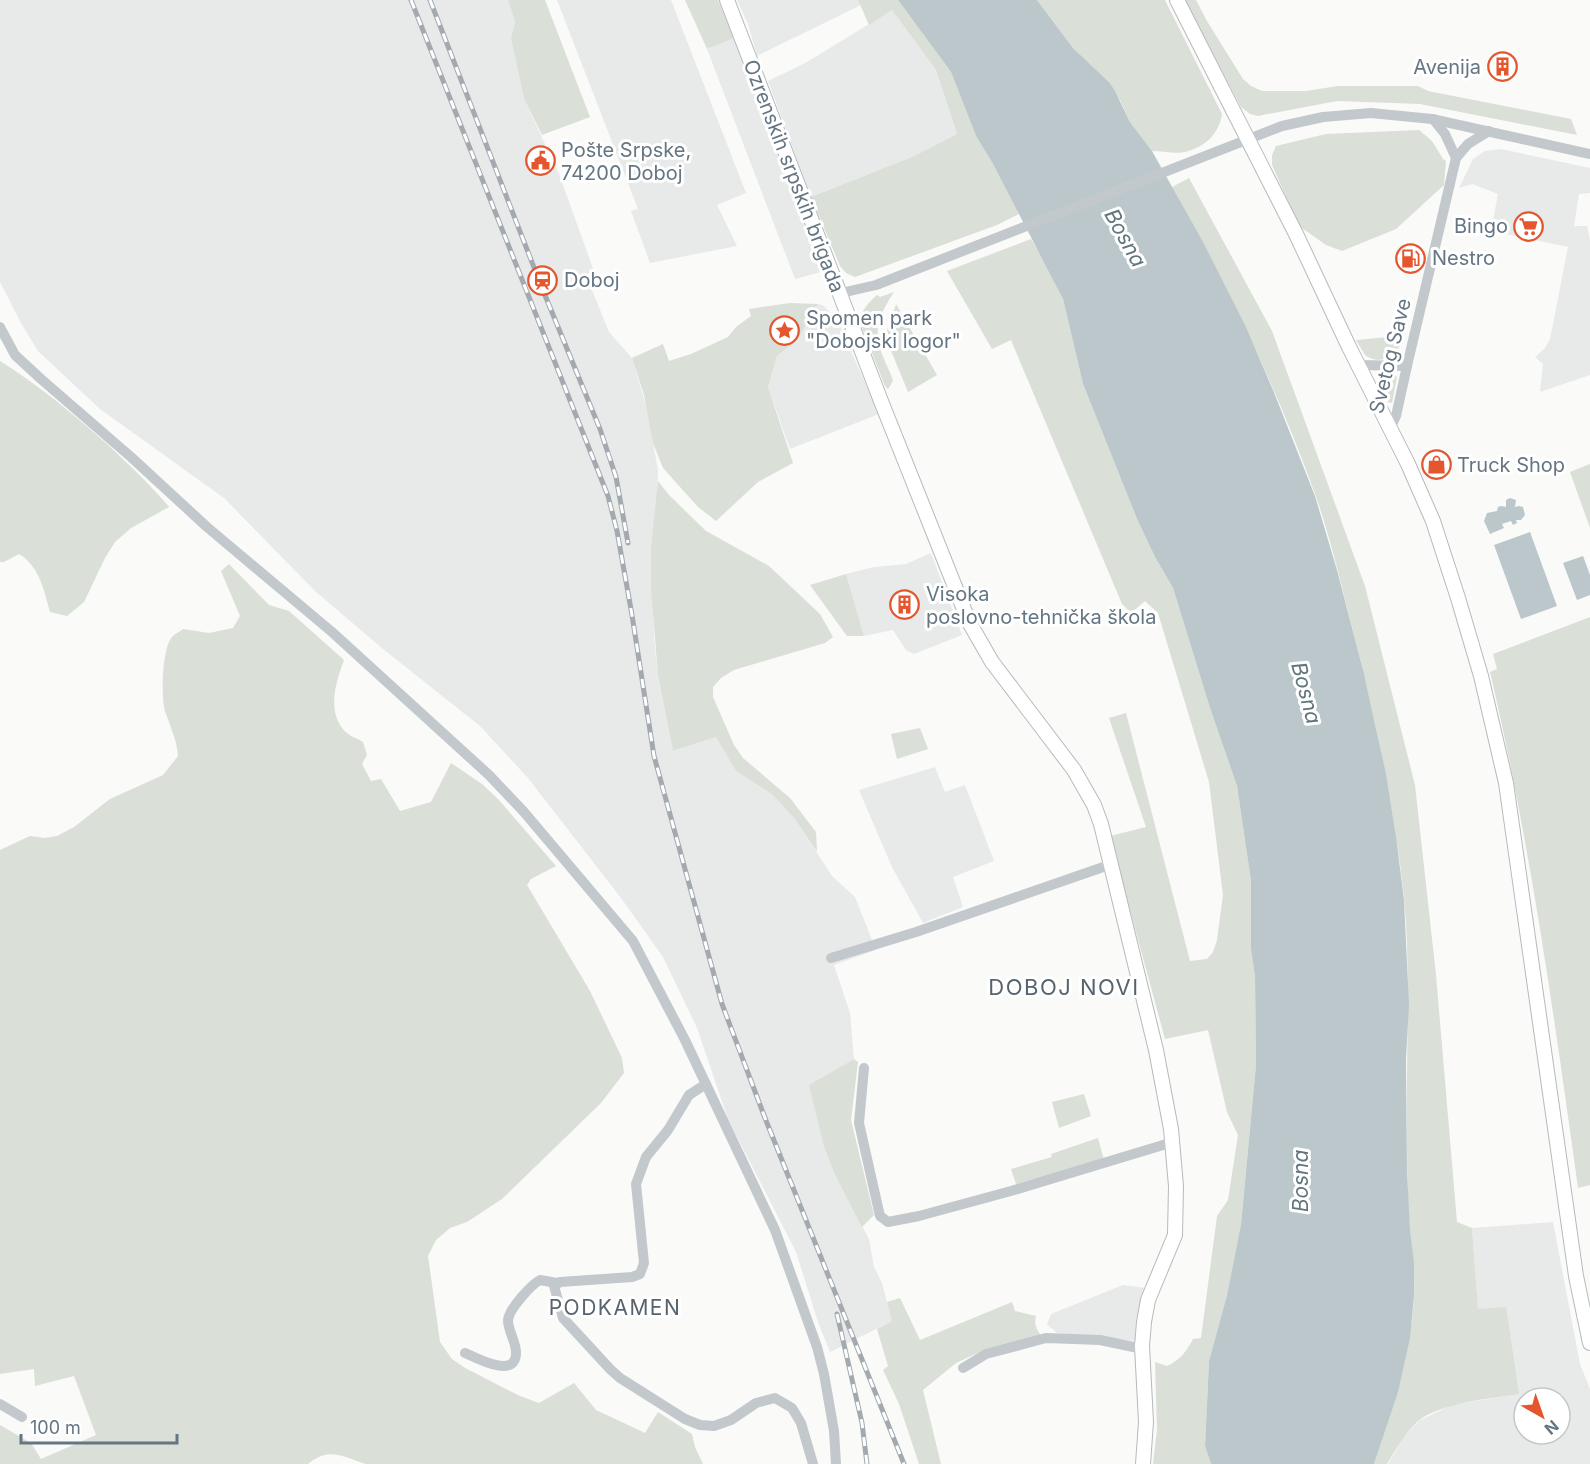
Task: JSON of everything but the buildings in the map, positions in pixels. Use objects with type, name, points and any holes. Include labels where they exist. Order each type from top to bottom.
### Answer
[{"type":"main road","name":"Ozrenskih srpskih brigada","points":[[727,0],[956,594],[973,632],[1003,676],[1061,750],[1086,789],[1101,824],[1147,1009],[1173,1142],[1176,1229],[1148,1300],[1144,1322],[1146,1422],[1143,1464]]},
{"type":"main road","points":[[1177,0],[1296,234],[1408,464],[1433,521],[1458,598],[1481,676],[1506,783],[1576,1276],[1590,1343]]},
{"type":"street","points":[[841,293],[876,285],[1282,126],[1323,117],[1371,113],[1432,119],[1590,154]]},
{"type":"street","points":[[1432,119],[1445,134],[1456,158],[1468,144],[1489,131]]},
{"type":"street","name":"Svetog Save","points":[[1390,429],[1396,416],[1456,158]]},
{"type":"street","points":[[0,327],[15,355],[207,527],[332,632],[489,775],[524,812],[633,941],[653,976],[775,1230],[817,1347],[834,1431],[836,1464]]},
{"type":"street","points":[[1359,365],[1407,366]]},
{"type":"street","points":[[831,958],[916,932],[1112,864]]},
{"type":"street","points":[[864,1068],[858,1123],[880,1216],[888,1222],[1011,1191],[1173,1142]]},
{"type":"street","points":[[465,1353],[490,1365],[505,1366],[513,1361],[516,1353],[508,1320],[510,1314],[532,1285],[540,1280],[556,1283],[640,1274],[644,1263],[636,1184],[646,1157],[668,1130],[689,1095],[706,1084]]},
{"type":"street","points":[[556,1283],[554,1290],[563,1318],[621,1378],[685,1419],[700,1425],[714,1426],[731,1420],[756,1403],[775,1398],[792,1408],[801,1423],[813,1464]]},
{"type":"street","points":[[963,1368],[986,1354],[1046,1338],[1100,1340],[1143,1349]]},
{"type":"street","points":[[0,1404],[22,1417]]},
{"type":"shaded area","points":[[0,0],[508,0],[515,22],[511,38],[524,99],[559,174],[596,277],[588,280],[609,332],[632,358],[648,413],[658,471],[651,547],[654,637],[658,677],[673,751],[716,737],[736,771],[773,795],[794,818],[832,876],[855,897],[876,950],[834,965],[850,1013],[854,1059],[810,1085],[824,1147],[835,1175],[869,1239],[874,1267],[882,1283],[892,1321],[830,1352],[796,1252],[728,1119],[697,1028],[663,957],[621,898],[528,778],[480,726],[383,649],[315,591],[224,498],[100,409],[38,351],[0,282]]},
{"type":"shaded area","points":[[508,0],[545,0],[590,117],[542,135],[524,99],[511,38],[515,22]]},
{"type":"shaded area","points":[[557,0],[671,0],[746,193],[717,205],[737,246],[650,263],[631,211],[638,209]]},
{"type":"shaded area","points":[[685,0],[718,0],[734,38],[707,49]]},
{"type":"shaded area","points":[[737,0],[858,0],[861,5],[757,56],[748,24]]},
{"type":"shaded area","points":[[858,0],[898,0],[951,72],[976,136],[1019,214],[997,225],[855,277],[846,273],[840,266],[811,197],[914,156],[957,134],[936,70],[892,10],[869,25]]},
{"type":"shaded area","points":[[1037,0],[1165,0],[1222,114],[1218,128],[1210,139],[1199,147],[1185,152],[1152,151],[1130,122],[1109,82],[1073,48]]},
{"type":"shaded area","points":[[1184,0],[1196,0],[1243,79],[1262,91],[1306,91],[1338,86],[1418,86],[1428,91],[1571,119],[1577,135],[1420,104],[1337,101],[1258,116],[1250,114],[1241,107]]},
{"type":"shaded area","points":[[892,10],[936,70],[957,134],[914,156],[811,197],[768,81],[807,62]]},
{"type":"shaded area","points":[[734,38],[825,271],[795,279],[707,49]]},
{"type":"shaded area","points":[[1419,130],[1432,141],[1446,161],[1444,185],[1396,229],[1342,251],[1326,245],[1299,226],[1272,165],[1272,155],[1276,146],[1326,134]]},
{"type":"shaded area","points":[[1501,149],[1590,168],[1590,193],[1579,194],[1574,226],[1587,226],[1590,240],[1590,375],[1540,392],[1543,364],[1535,357],[1545,348],[1550,339],[1568,247],[1491,231],[1498,194],[1472,184],[1459,188],[1473,159],[1485,151]]},
{"type":"shaded area","points":[[1189,178],[1272,331],[1365,586],[1415,785],[1436,975],[1457,1222],[1472,1228],[1478,1309],[1506,1307],[1518,1386],[1512,1386],[1512,1395],[1466,1402],[1427,1415],[1417,1422],[1387,1464],[1374,1464],[1405,1360],[1412,1318],[1414,1287],[1407,1176],[1406,925],[1395,828],[1368,691],[1320,510],[1268,376],[1212,261],[1172,187]]},
{"type":"shaded area","points":[[1031,239],[1063,299],[1083,384],[1137,519],[1173,588],[1237,786],[1251,881],[1251,949],[1255,977],[1256,1065],[1241,1224],[1227,1295],[1209,1361],[1205,1446],[1211,1464],[1153,1464],[1157,1429],[1155,1362],[1167,1366],[1172,1364],[1188,1348],[1193,1339],[1201,1338],[1217,1216],[1228,1200],[1238,1135],[1227,1112],[1208,1030],[1165,1039],[1110,836],[1146,827],[1109,718],[1126,713],[1190,961],[1207,959],[1213,952],[1217,940],[1223,895],[1209,782],[1158,613],[1145,601],[1131,613],[1122,604],[1011,340],[992,349],[947,271]]},
{"type":"shaded area","points":[[894,292],[878,324],[880,349],[893,381],[888,389],[860,323],[863,311],[877,295],[880,297]]},
{"type":"shaded area","points":[[790,303],[818,304],[798,339],[777,356],[768,387],[793,463],[758,482],[716,521],[698,507],[663,468],[653,443],[644,395],[632,358],[663,344],[669,361],[691,354],[728,337],[736,327],[751,316],[749,309]]},
{"type":"shaded area","points":[[818,304],[824,306],[838,322],[879,414],[790,449],[768,387],[777,356],[798,339]]},
{"type":"shaded area","points":[[896,304],[937,375],[908,392],[885,336]]},
{"type":"shaded area","points":[[1399,336],[1402,343],[1390,356],[1381,360],[1365,355],[1356,340]]},
{"type":"shaded area","points":[[0,361],[42,390],[107,444],[169,507],[131,528],[115,542],[84,602],[67,616],[50,612],[40,580],[26,559],[19,554],[0,562]]},
{"type":"shaded area","points":[[1383,373],[1393,373],[1397,377],[1392,403],[1388,402],[1377,382],[1378,377]]},
{"type":"shaded area","points":[[1590,464],[1590,528],[1570,472]]},
{"type":"shaded area","points":[[658,481],[706,531],[769,566],[820,614],[833,637],[825,643],[734,670],[721,678],[713,687],[713,697],[734,745],[743,758],[790,798],[816,832],[817,852],[794,818],[773,795],[736,771],[716,737],[673,751],[658,676],[651,589],[651,547]]},
{"type":"shaded area","points":[[931,553],[962,635],[914,654],[906,650],[893,630],[864,636],[846,574],[874,567],[906,564]]},
{"type":"shaded area","points":[[229,564],[269,605],[289,611],[344,660],[338,677],[335,713],[343,729],[363,742],[367,755],[362,764],[371,781],[381,779],[400,811],[431,802],[451,763],[482,784],[499,800],[556,866],[531,879],[527,885],[590,991],[622,1058],[624,1073],[601,1103],[502,1199],[467,1222],[450,1228],[436,1240],[428,1256],[440,1342],[452,1359],[465,1368],[539,1403],[574,1383],[596,1410],[645,1433],[658,1412],[692,1434],[703,1464],[366,1464],[330,1454],[323,1455],[308,1464],[0,1464],[0,1425],[31,1443],[41,1459],[96,1435],[74,1376],[35,1386],[34,1369],[0,1374],[0,850],[30,836],[45,838],[57,836],[74,827],[110,799],[163,775],[178,756],[164,705],[163,673],[166,651],[173,636],[183,629],[209,633],[233,628],[240,616],[221,571]]},
{"type":"shaded area","points":[[846,574],[864,636],[847,636],[810,585]]},
{"type":"shaded area","points":[[1590,617],[1590,1185],[1578,1188],[1529,864],[1490,672],[1497,669],[1493,654]]},
{"type":"shaded area","points":[[920,728],[928,749],[897,759],[891,734]]},
{"type":"shaded area","points":[[935,767],[945,792],[965,785],[994,861],[953,877],[963,907],[923,923],[892,867],[859,790]]},
{"type":"shaded area","points":[[854,1059],[858,1062],[851,1120],[874,1215],[862,1227],[835,1175],[824,1147],[809,1085]]},
{"type":"shaded area","points":[[1084,1094],[1091,1116],[1059,1128],[1052,1102]]},
{"type":"shaded area","points":[[1098,1138],[1104,1160],[1016,1184],[1011,1169],[1052,1157],[1051,1154]]},
{"type":"shaded area","points":[[1553,1222],[1580,1364],[1590,1389],[1590,1464],[1388,1464],[1404,1437],[1419,1421],[1451,1405],[1512,1395],[1512,1446],[1572,1446],[1572,1386],[1515,1386],[1478,1310],[1472,1228]]},
{"type":"shaded area","points":[[1123,1285],[1146,1288],[1136,1320],[1135,1341],[1057,1333],[1047,1324],[1051,1314]]},
{"type":"shaded area","points":[[900,1298],[920,1340],[1012,1302],[1015,1311],[1036,1316],[1036,1327],[1042,1336],[982,1351],[956,1363],[923,1390],[941,1464],[919,1464],[899,1404],[883,1370],[888,1366],[877,1329],[892,1321],[887,1302]]},
{"type":"water","name":"Bosna","points":[[898,0],[1037,0],[1073,48],[1109,82],[1130,122],[1152,151],[1203,242],[1245,325],[1315,496],[1364,674],[1386,774],[1404,900],[1409,1005],[1406,1058],[1407,1171],[1414,1263],[1414,1296],[1410,1338],[1398,1392],[1374,1464],[1211,1464],[1205,1446],[1209,1361],[1227,1295],[1241,1224],[1256,1065],[1255,977],[1251,949],[1251,881],[1237,786],[1173,588],[1137,519],[1083,384],[1063,299],[993,164],[976,136],[951,72]]},
{"type":"water","points":[[1510,498],[1516,500],[1515,507],[1523,507],[1525,515],[1521,520],[1516,520],[1517,523],[1513,525],[1511,521],[1502,524],[1504,528],[1490,534],[1484,521],[1487,513],[1497,511],[1501,506],[1506,507],[1506,500]]},
{"type":"water","points":[[1530,532],[1557,606],[1521,619],[1494,545]]},
{"type":"water","points":[[1583,556],[1590,575],[1590,595],[1577,600],[1563,563]]},
{"type":"railway","points":[[411,0],[608,496],[617,531],[632,615],[654,756],[722,1004],[765,1118],[904,1464]]},
{"type":"railway","points":[[430,0],[542,288],[600,429],[616,477],[628,543]]},
{"type":"railway","points":[[837,1314],[862,1423],[867,1464]]},
{"type":"place","name":"Avenija","points":[[1502,67]]},
{"type":"place","name":"Pošte Srpske, 74200 Doboj","points":[[540,161]]},
{"type":"place","name":"Bingo","points":[[1529,226]]},
{"type":"place","name":"Nestro","points":[[1411,258]]},
{"type":"place","name":"Doboj","points":[[543,280]]},
{"type":"place","name":"Spomen park \"Dobojski logor\"","points":[[785,330]]},
{"type":"place","name":"Truck Shop","points":[[1436,465]]},
{"type":"place","name":"Visoka poslovno-tehnička škola","points":[[905,605]]},
{"type":"district","name":"DOBOJ NOVI","points":[[1064,987]]},
{"type":"district","name":"PODKAMEN","points":[[615,1308]]}]
